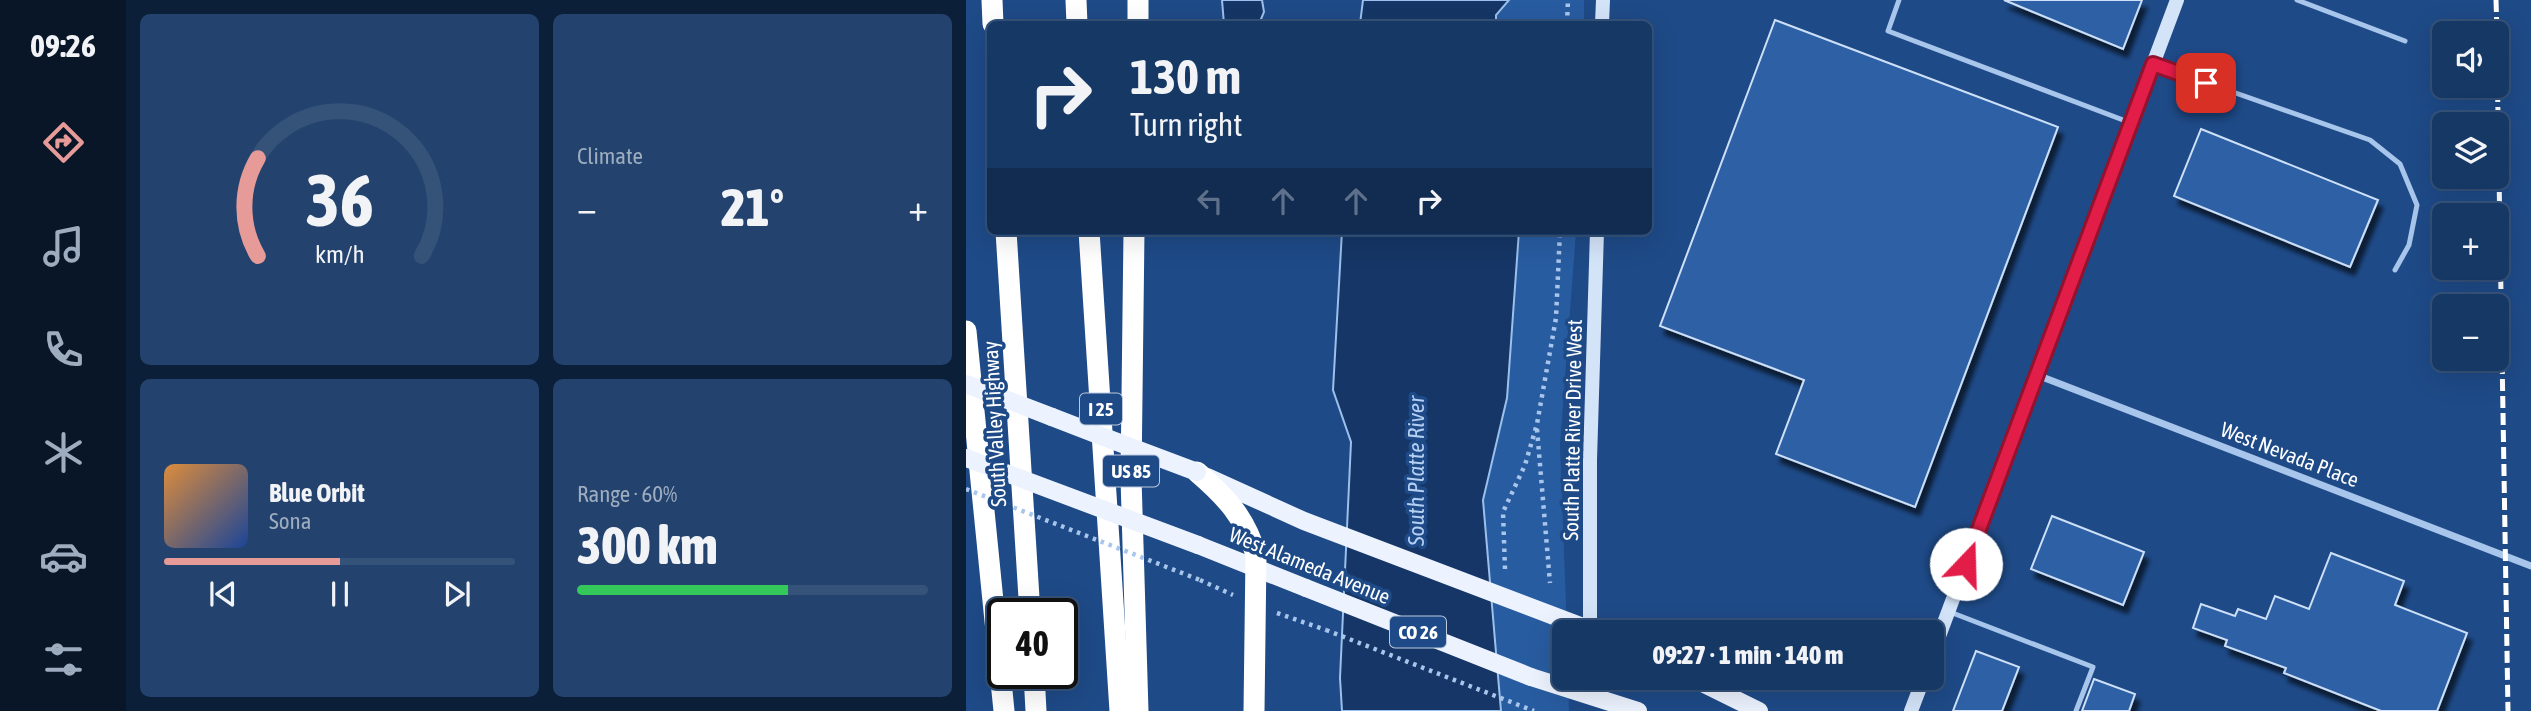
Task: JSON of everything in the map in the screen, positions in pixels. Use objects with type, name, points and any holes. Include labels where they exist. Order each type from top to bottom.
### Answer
[{"type":"highway","points":[[992,0],[993,21]]},
{"type":"highway","points":[[1076,0],[1077,21]]},
{"type":"highway","points":[[1138,21],[1139,0]]},
{"type":"highway","name":"South Valley Highway","points":[[1006,235],[1029,598]]},
{"type":"highway","name":"I 25","points":[[1089,235],[1120,711]]},
{"type":"highway","name":"US 85","points":[[1134,235],[1131,478],[1138,711]]},
{"type":"highway","points":[[966,331],[1004,711]]},
{"type":"highway","points":[[1197,472],[1226,498],[1244,522],[1252,540],[1257,569],[1254,711]]},
{"type":"highway","points":[[1035,689],[1036,711]]},
{"type":"main road","name":"West Alameda Avenue","points":[[966,384],[1197,472],[1304,521],[1567,620]]},
{"type":"main road","name":"West Alameda Avenue","points":[[966,458],[1198,545],[1531,677],[1638,711]]},
{"type":"main road","points":[[1716,690],[1759,711]]},
{"type":"street","points":[[1602,21],[1603,0]]},
{"type":"street","points":[[1944,622],[2177,0]]},
{"type":"street","name":"South Platte River Drive West","points":[[1593,620],[1590,460],[1597,235]]},
{"type":"street","name":"West Nevada Place","points":[[2037,375],[2531,566]]},
{"type":"street","points":[[1911,711],[1919,690]]},
{"type":"lane","points":[[1899,0],[1888,31],[2131,123]]},
{"type":"lane","points":[[2297,0],[2405,41]]},
{"type":"lane","points":[[2153,64],[2370,140],[2400,164],[2417,205],[2409,245],[2395,270]]},
{"type":"lane","points":[[1948,611],[2092,667],[2076,711]]},
{"type":"path","points":[[1567,21],[1568,0]]},
{"type":"path","points":[[1505,569],[1503,512],[1525,465],[1537,424],[1556,318],[1560,235]]},
{"type":"path","points":[[1537,424],[1550,580]]},
{"type":"path","points":[[966,489],[1200,580]]},
{"type":"path","points":[[1326,630],[1534,711]]},
{"type":"shaded area","points":[[1509,0],[1584,0],[1584,21],[1496,21],[1496,15]]},
{"type":"shaded area","points":[[1519,235],[1576,235],[1560,445],[1567,620],[1552,620],[1552,690],[1568,690],[1569,711],[1501,711],[1483,500],[1507,398]]},
{"type":"water","points":[[1222,0],[1262,0],[1264,12],[1260,21],[1224,21]]},
{"type":"water","points":[[1363,0],[1509,0],[1496,15],[1496,21],[1360,21]]},
{"type":"water","name":"South Platte River","points":[[1342,235],[1519,235],[1507,398],[1483,500],[1501,711],[1342,711],[1340,678],[1351,442],[1333,390]]},
{"type":"building","points":[[2004,0],[2142,0],[2123,49]]},
{"type":"building","points":[[1775,20],[2058,127],[1915,507],[1776,454],[1804,380],[1660,326]]},
{"type":"building","points":[[2201,129],[2378,200],[2350,267],[2174,196]]},
{"type":"building","points":[[2052,516],[2144,552],[2123,605],[2031,569]]},
{"type":"building","points":[[2331,553],[2404,581],[2395,605],[2467,633],[2437,711],[2381,711],[2284,673],[2286,668],[2225,646],[2227,640],[2193,628],[2201,604],[2235,616],[2238,609],[2266,619],[2275,596],[2309,609]]},
{"type":"building","points":[[1976,651],[2019,667],[2002,711],[1953,711]]},
{"type":"building","points":[[2094,679],[2135,694],[2129,711],[2082,711]]},
{"type":"railway","points":[[2496,0],[2497,21]]},
{"type":"railway","points":[[2498,98],[2508,711]]},
{"type":"route","points":[[1966,564],[2153,64],[2206,83]]}]
